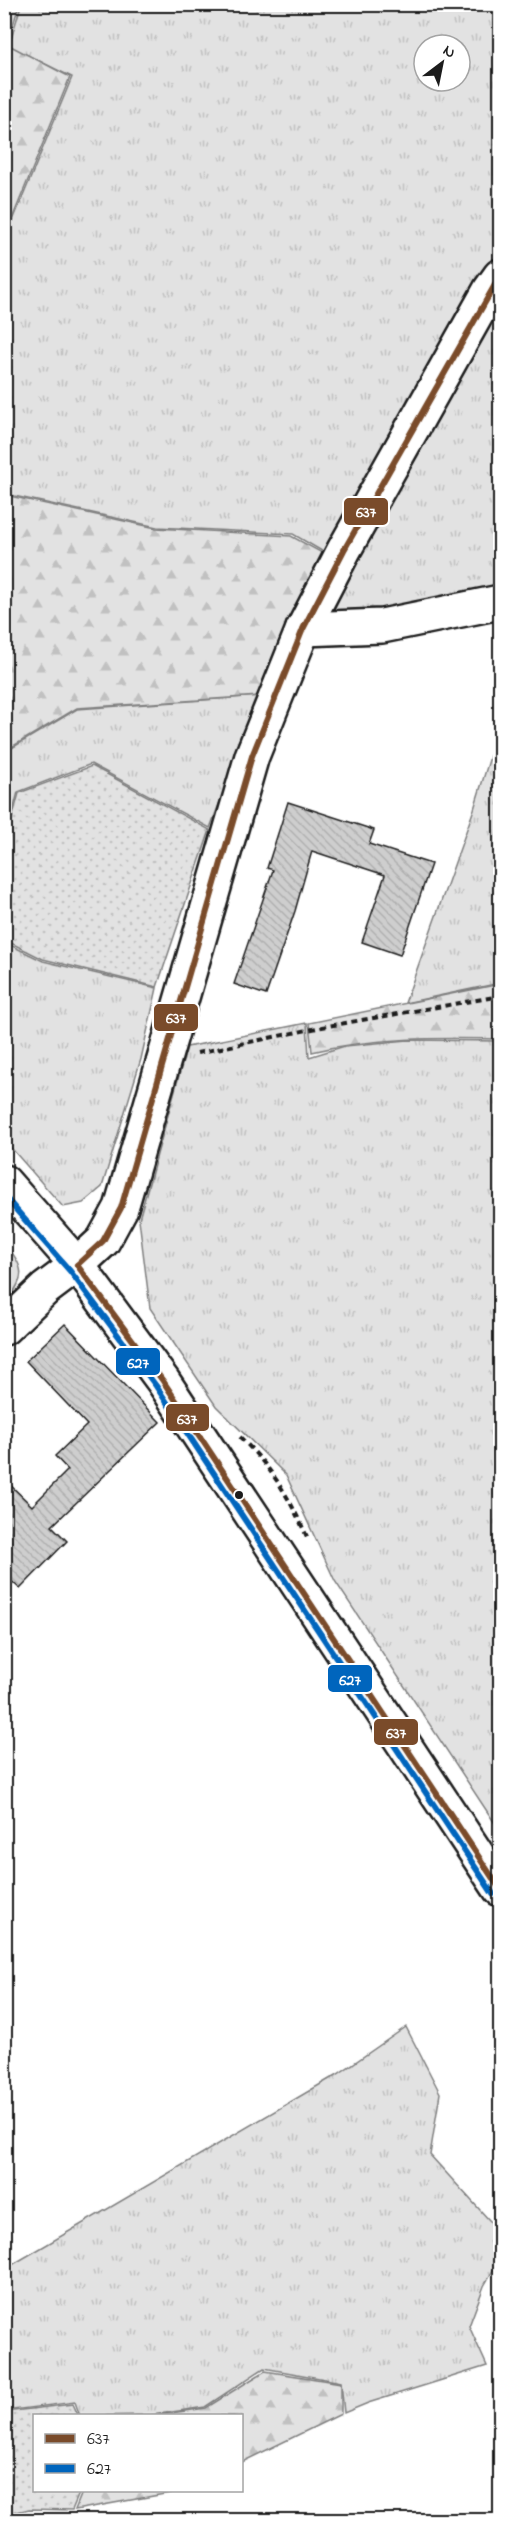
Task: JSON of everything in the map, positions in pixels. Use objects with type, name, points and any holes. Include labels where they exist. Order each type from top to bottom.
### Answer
[{"type":"main road","points":[[4,1328],[45,1288],[77,1264],[102,1241],[121,1208],[252,756],[303,629],[344,550],[490,290],[501,276]]},
{"type":"main road","points":[[303,629],[382,626],[501,602]]},
{"type":"main road","points":[[4,1182],[77,1264],[163,1381],[501,1889]]},
{"type":"path","points":[[164,1060],[322,1027],[501,996]]},
{"type":"green space","points":[[4,5],[19,5],[7,45],[5,41]]},
{"type":"green space","points":[[21,5],[500,5],[500,589],[340,620],[332,615],[327,554],[293,534],[157,527],[5,494],[5,240],[72,77],[9,46]]},
{"type":"green space","points":[[5,43],[70,77],[5,236]]},
{"type":"green space","points":[[5,495],[156,528],[291,536],[326,555],[260,696],[77,708],[5,751]]},
{"type":"green space","points":[[260,696],[210,828],[91,764],[18,792],[5,841],[5,752],[77,709]]},
{"type":"green space","points":[[500,724],[500,983],[405,1003],[474,809]]},
{"type":"green space","points":[[92,766],[210,830],[157,987],[43,959],[5,940],[5,845],[19,793]]},
{"type":"green space","points":[[4,942],[43,961],[157,988],[141,1059],[102,1187],[83,1203],[63,1207],[5,1141]]},
{"type":"green space","points":[[500,984],[500,1039],[382,1041],[312,1052],[309,1023]]},
{"type":"green space","points":[[307,1023],[309,1057],[345,1046],[408,1040],[500,1041],[500,1831],[335,1581],[286,1475],[216,1406],[150,1308],[139,1219],[187,1047]]},
{"type":"green space","points":[[4,1242],[16,1259],[21,1272],[17,1286],[5,1303]]},
{"type":"green space","points":[[406,2027],[440,2093],[430,2155],[500,2232],[500,2258],[484,2286],[469,2326],[487,2366],[368,2403],[344,2413],[341,2382],[264,2368],[205,2407],[159,2414],[79,2414],[75,2402],[5,2411],[5,2269],[338,2074]]},
{"type":"green space","points":[[265,2371],[341,2383],[341,2414],[243,2462],[243,2414],[165,2414],[206,2408]]},
{"type":"green space","points":[[73,2404],[78,2414],[33,2414],[33,2492],[80,2492],[72,2510],[29,2509],[5,2515],[5,2412]]},
{"type":"green space","points":[[82,2492],[175,2492],[75,2510]]},
{"type":"building","points":[[288,802],[374,830],[369,844],[431,864],[400,955],[362,942],[385,875],[312,851],[295,911],[266,995],[234,984],[273,870],[267,868]]},
{"type":"building","points":[[65,1324],[160,1422],[52,1526],[67,1541],[20,1589],[4,1574],[4,1479],[32,1506],[68,1470],[55,1456],[87,1425],[26,1361]]},
{"type":"transit line","name":"637","points":[[77,1265],[103,1241],[121,1208],[252,756],[303,629],[344,550],[500,276]]},
{"type":"transit line","name":"627","points":[[4,1196],[70,1271],[156,1386],[493,1894]]},
{"type":"transit line","name":"637","points":[[77,1265],[163,1381],[500,1889]]}]
